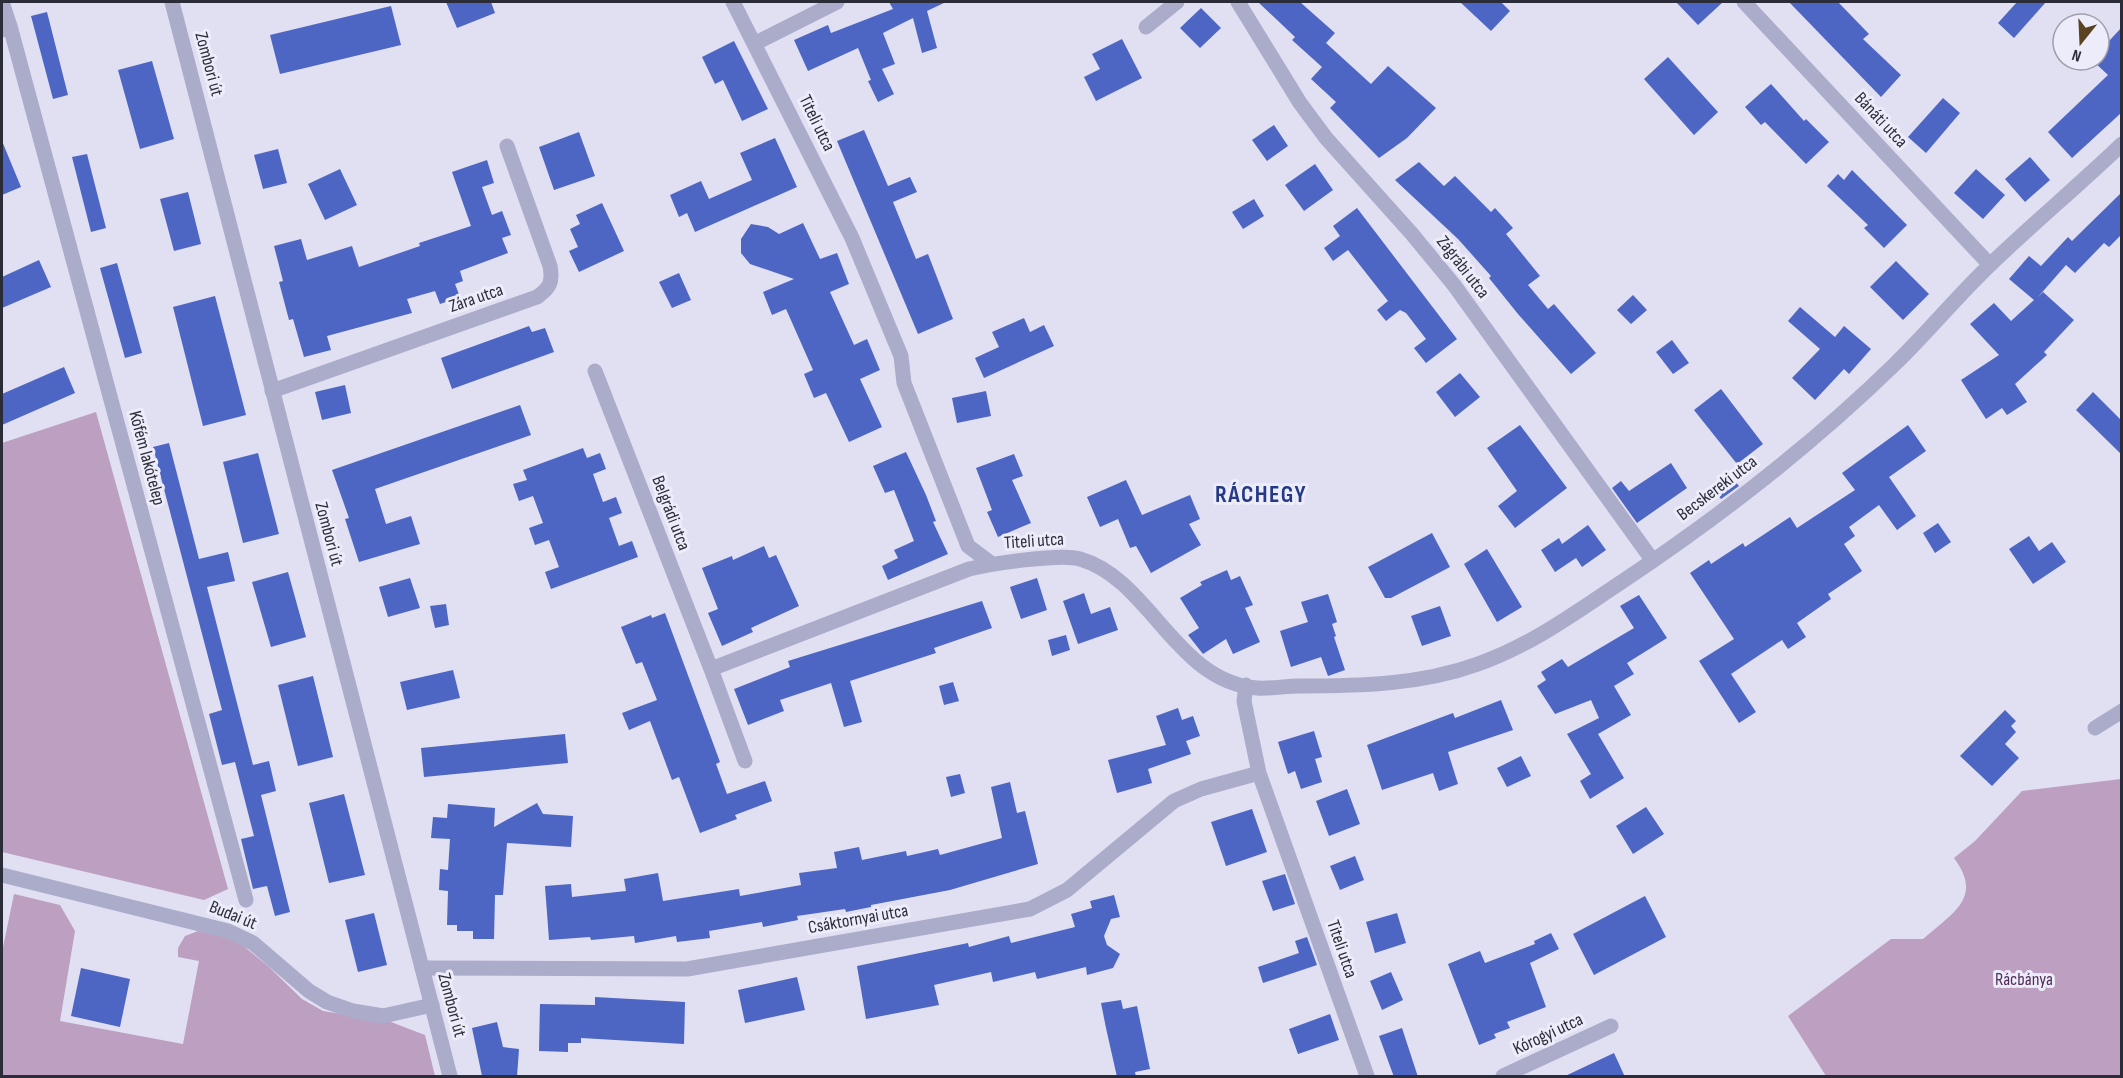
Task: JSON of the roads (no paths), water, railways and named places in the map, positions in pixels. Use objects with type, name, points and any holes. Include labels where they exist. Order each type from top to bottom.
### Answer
[{"type":"street","name":"Köfém lakótelep","points":[[2,2],[6,28],[246,900]]},
{"type":"street","name":"Zombori út","points":[[172,2],[450,1077]]},
{"type":"street","name":"Titeli utca","points":[[733,2],[756,43],[852,238],[901,356],[904,382],[969,546],[992,564],[1076,557],[1102,568],[1121,584],[1191,657],[1208,670],[1246,685],[1244,701],[1259,773],[1367,1077]]},
{"type":"street","points":[[756,43],[837,2]]},
{"type":"street","points":[[1146,27],[1177,2]]},
{"type":"street","name":"Zágrábi utca","points":[[1238,2],[1300,102],[1326,138],[1413,234],[1454,285],[1653,561]]},
{"type":"street","name":"Bánáti utca","points":[[1744,2],[1990,265]]},
{"type":"street","name":"Becskereki utca","points":[[1246,685],[1256,688],[1345,686],[1406,681],[1476,665],[1530,643],[1653,561],[1787,459],[1897,362],[1990,265],[2121,144]]},
{"type":"street","name":"Zára utca","points":[[272,391],[537,297],[549,289],[552,279],[550,266],[507,146]]},
{"type":"street","name":"Belgrádi utca","points":[[595,371],[711,669],[744,761]]},
{"type":"street","points":[[711,669],[969,569],[992,564]]},
{"type":"street","points":[[2095,728],[2121,711]]},
{"type":"street","name":"Csáktornyai utca","points":[[422,968],[687,969],[1030,909],[1067,890],[1174,801],[1201,789],[1259,773]]},
{"type":"street","name":"Budai út","points":[[2,875],[228,931],[253,943],[309,991],[327,1002],[353,1011],[383,1016],[432,1005]]},
{"type":"street","name":"Kórogyi utca","points":[[1503,1077],[1611,1026]]},
{"type":"district","name":"RÁCHEGY","points":[[1261,494]]},
{"type":"park label","name":"Rácbánya","points":[[2024,979]]}]
